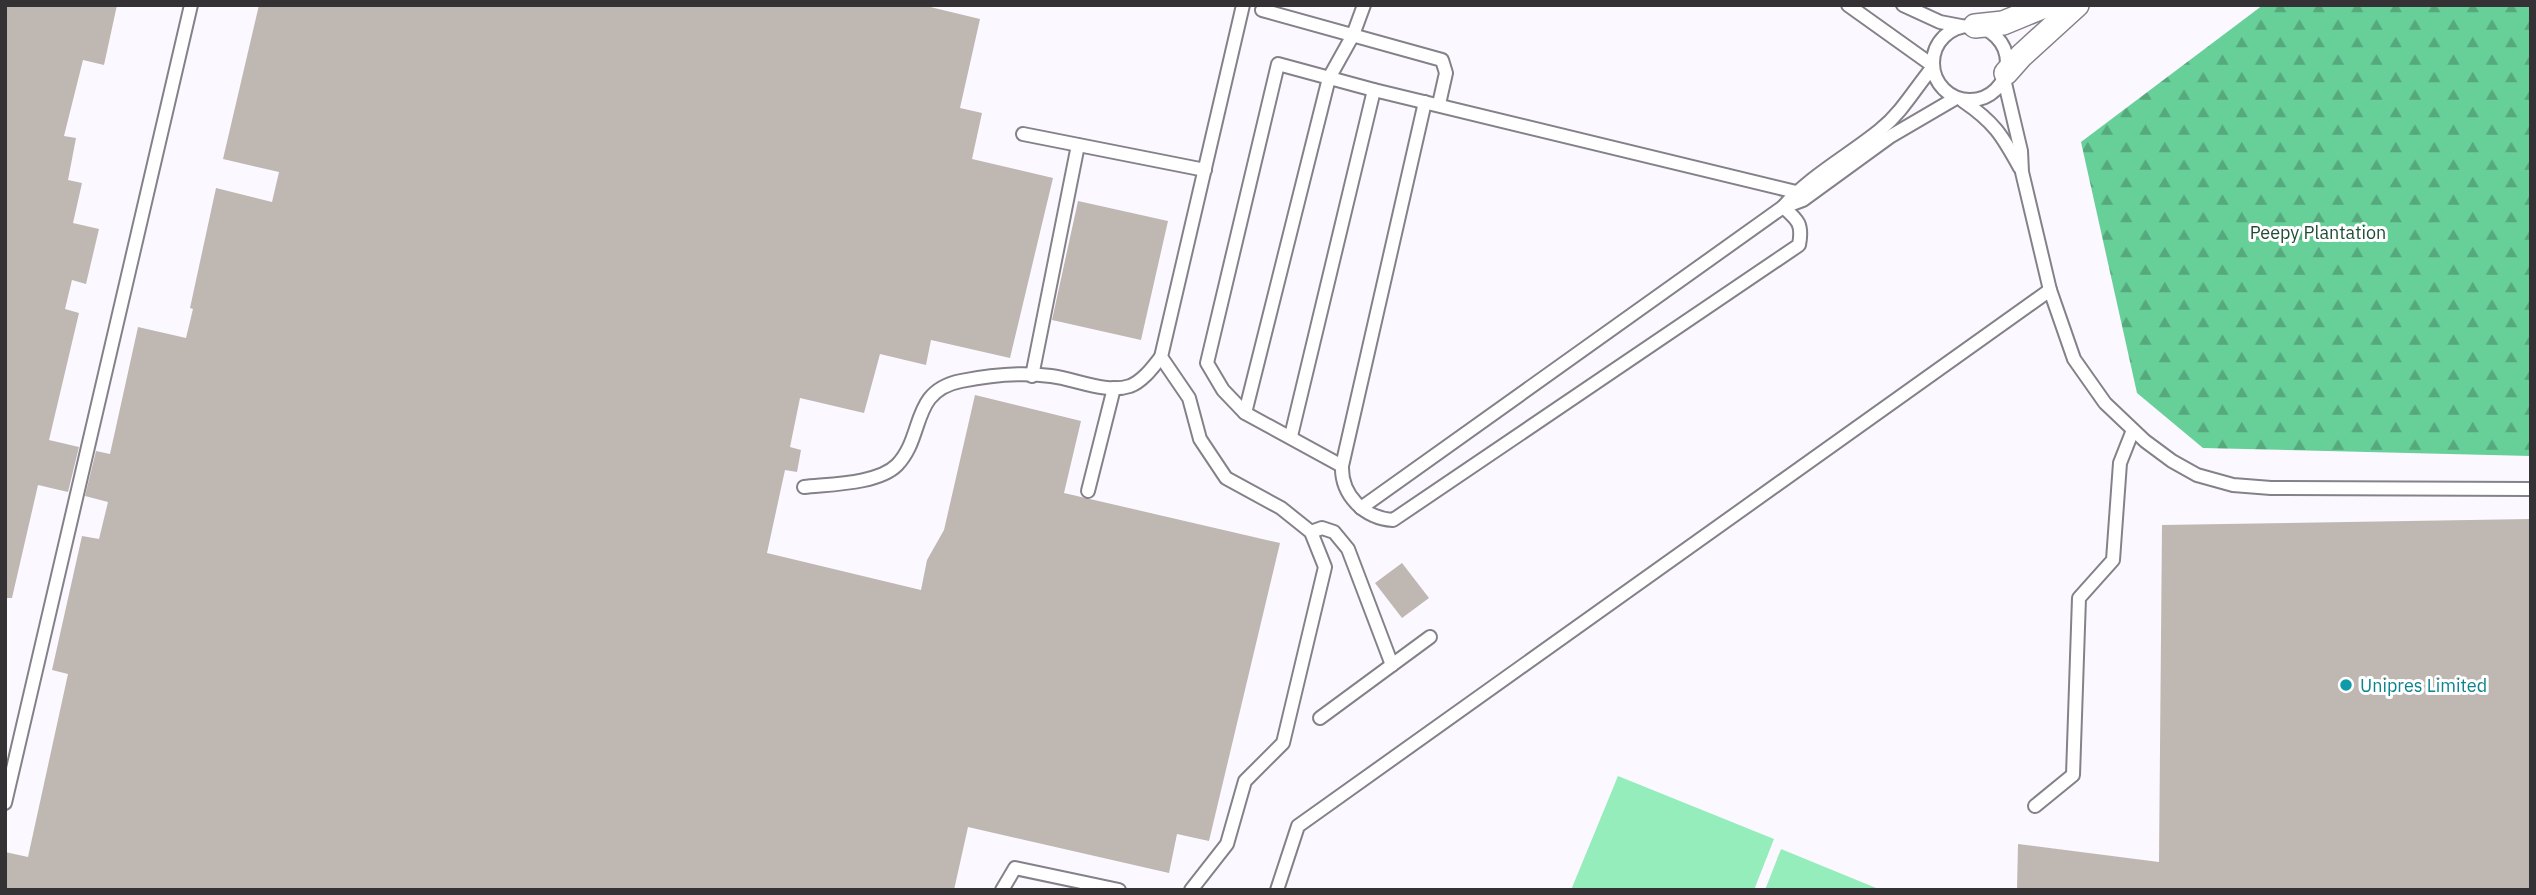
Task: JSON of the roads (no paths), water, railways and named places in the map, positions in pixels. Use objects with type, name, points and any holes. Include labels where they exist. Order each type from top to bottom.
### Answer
[{"type":"street","points":[[1970,27],[2003,23],[2047,5]]},
{"type":"street","points":[[2005,76],[2021,56],[2077,5]]},
{"type":"lane","points":[[5,803],[191,5]]},
{"type":"lane","points":[[804,487],[861,480],[895,466],[907,451],[923,405],[932,394],[958,382],[1006,374],[1050,376],[1114,388],[1131,386],[1146,375],[1161,357],[1243,5]]},
{"type":"lane","points":[[1245,413],[1329,78],[1353,35],[1364,5]]},
{"type":"lane","points":[[1848,5],[1932,66],[1935,78],[1945,90],[1984,115],[2001,133],[2022,172]]},
{"type":"lane","points":[[1903,5],[1940,22],[1989,31],[1999,39],[2008,62],[2005,76],[2021,151],[2022,172],[2050,290],[2074,359],[2105,403],[2172,461],[2197,475],[2233,485],[2271,488],[2531,489]]},
{"type":"lane","points":[[1262,10],[1442,60],[1446,73],[1439,104]]},
{"type":"lane","points":[[1361,508],[1783,207],[1796,192],[1882,129],[1907,105],[1932,66],[1935,51],[1941,41],[1950,32],[1970,27]]},
{"type":"lane","points":[[1342,466],[1245,413],[1223,390],[1207,363],[1278,64],[1374,90],[1796,192]]},
{"type":"lane","points":[[1783,207],[1803,200],[1891,136],[1958,98],[1977,100],[1989,96],[2005,76]]},
{"type":"lane","points":[[1291,436],[1374,90]]},
{"type":"lane","points":[[1425,102],[1342,466],[1345,487],[1366,513],[1378,519],[1393,520],[1799,245],[1801,235],[1798,220],[1783,207]]},
{"type":"lane","points":[[1023,134],[1205,170]]},
{"type":"lane","points":[[1032,376],[1077,145]]},
{"type":"lane","points":[[1277,890],[1298,826],[2050,290]]},
{"type":"lane","points":[[1161,357],[1189,398],[1200,439],[1226,478],[1281,508],[1311,532],[1325,567],[1283,743],[1245,781],[1227,844],[1191,890]]},
{"type":"lane","points":[[1088,491],[1114,388]]},
{"type":"lane","points":[[2035,806],[2073,775],[2079,598],[2113,560],[2120,463],[2133,430]]},
{"type":"lane","points":[[1311,532],[1322,528],[1334,533],[1348,549],[1392,665]]},
{"type":"lane","points":[[1320,718],[1430,637]]},
{"type":"lane","points":[[1002,890],[1015,867],[1119,890]]},
{"type":"place","name":"Unipres Limited","points":[[2346,685]]},
{"type":"park label","name":"Peepy Plantation","points":[[2318,232]]}]
